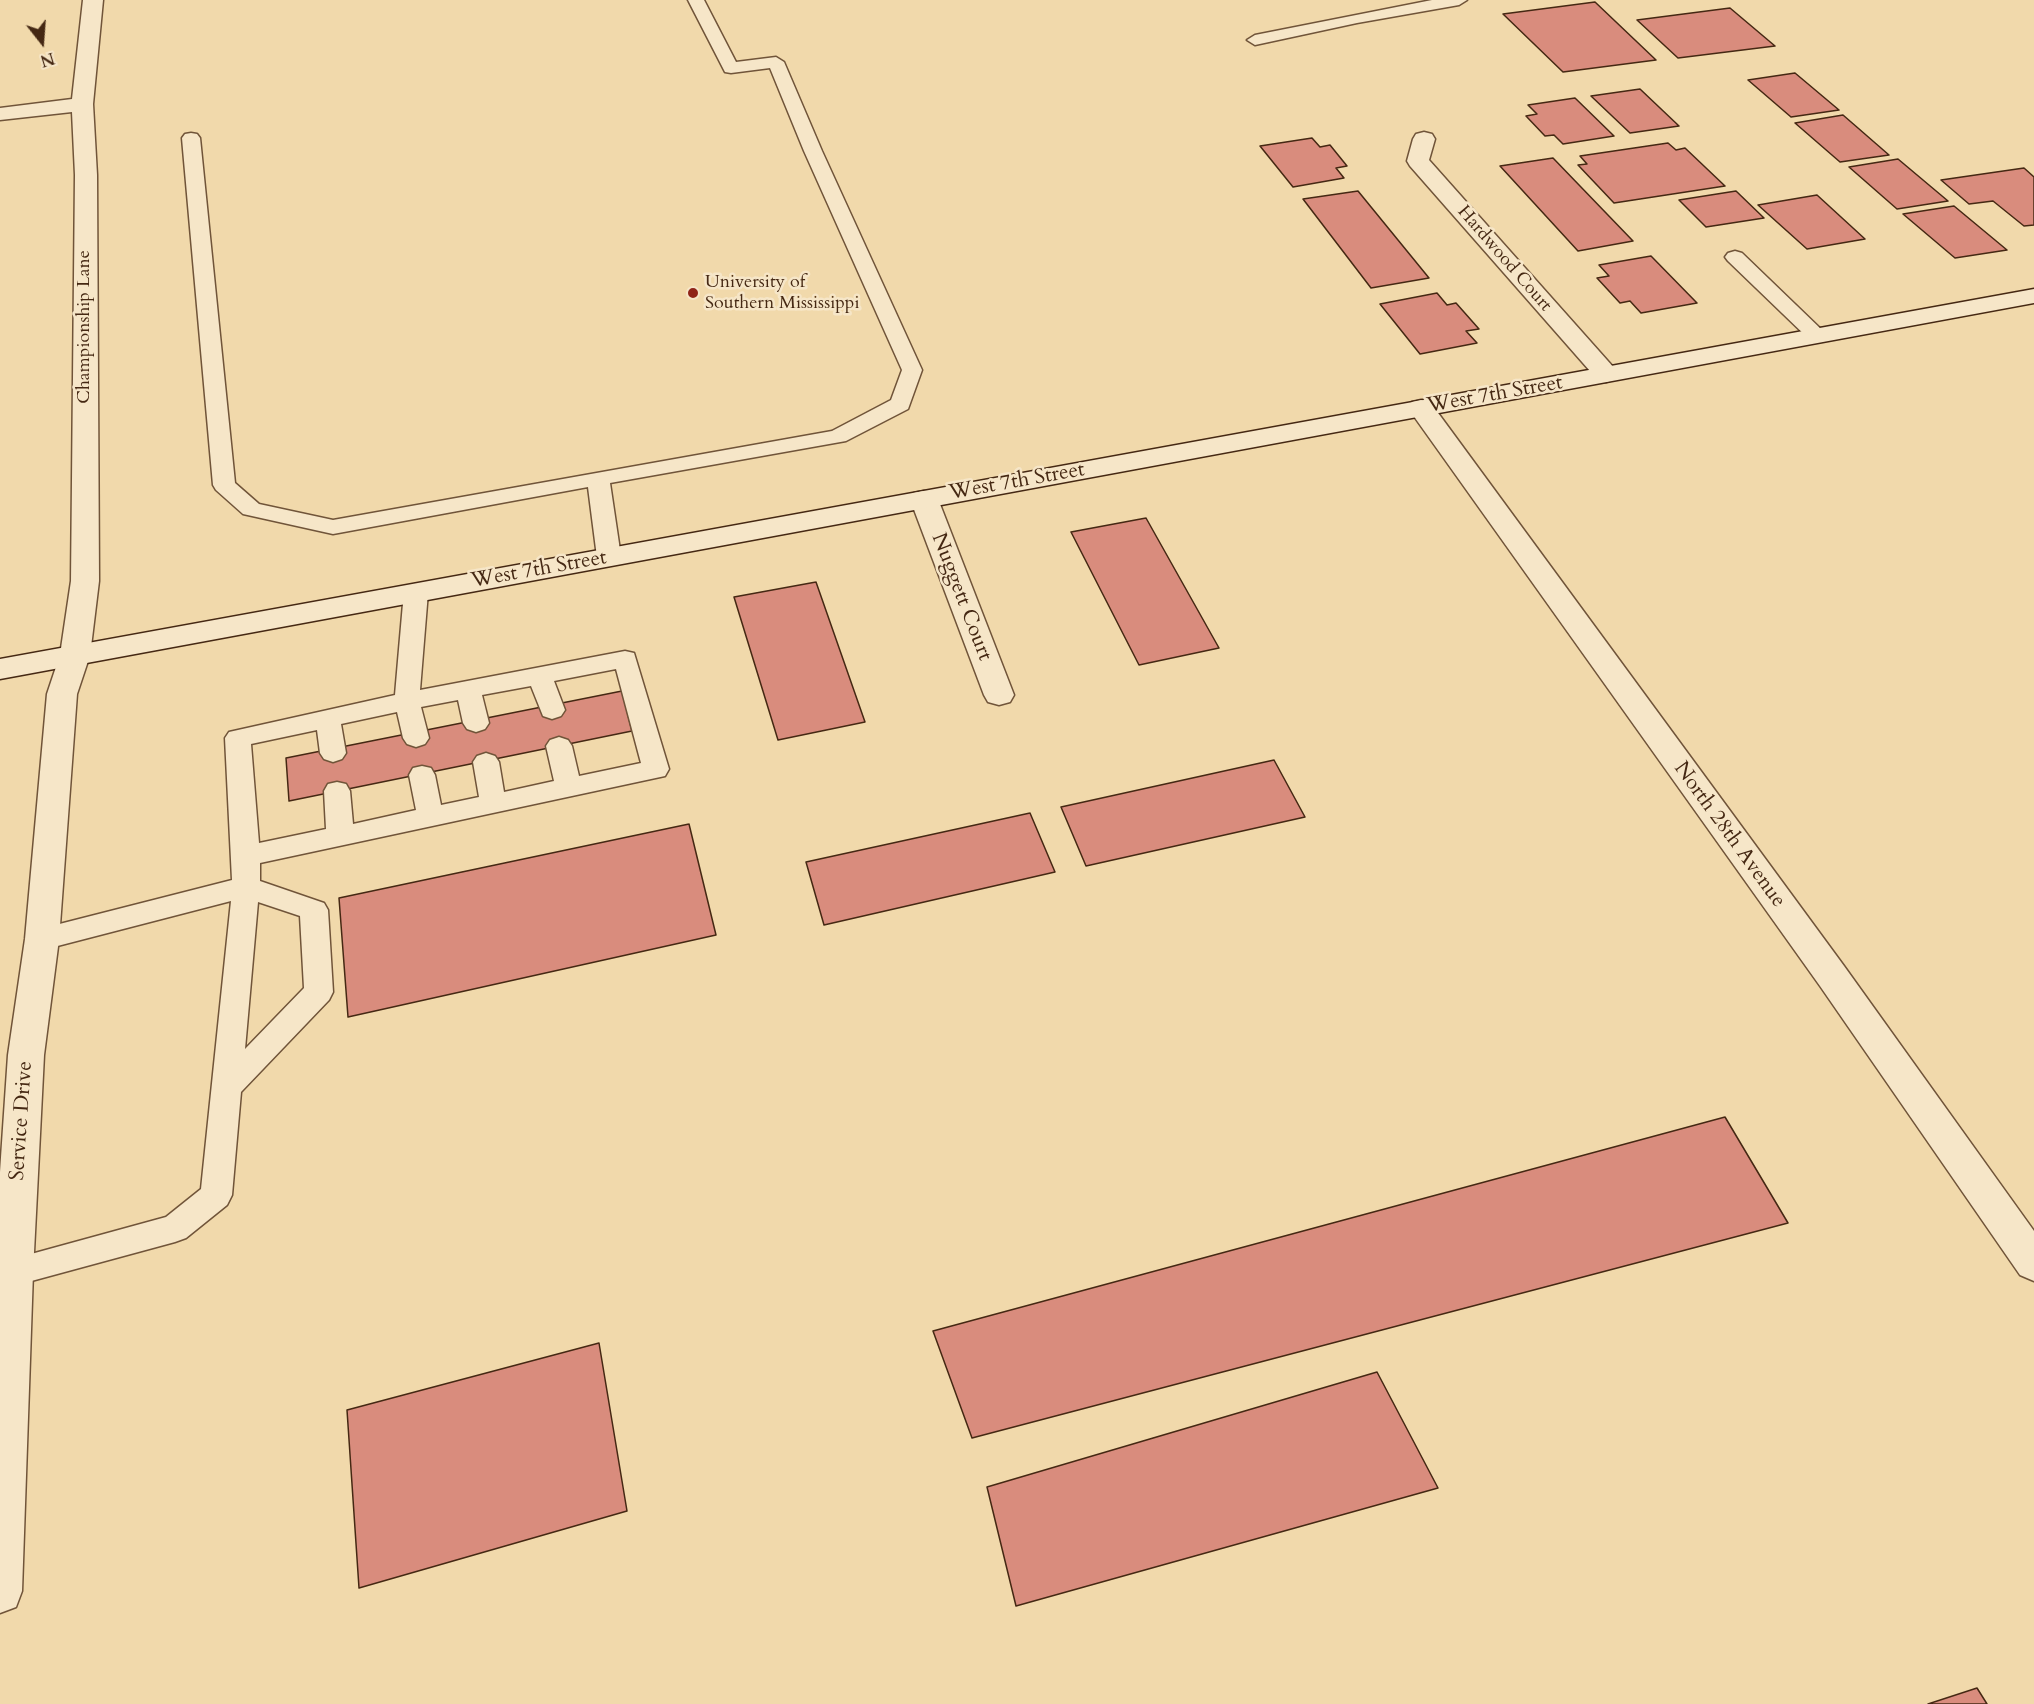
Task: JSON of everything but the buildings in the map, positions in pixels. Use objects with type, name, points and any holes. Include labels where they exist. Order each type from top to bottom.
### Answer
[{"type":"street","name":"Championship Lane","points":[[75,655],[85,569],[86,176],[82,104],[93,0]]},
{"type":"street","points":[[0,114],[82,104]]},
{"type":"street","name":"Hardwood Court","points":[[1424,139],[1418,161],[1606,374]]},
{"type":"street","name":"West 7th Street","points":[[0,669],[2034,296]]},
{"type":"street","name":"North 28th Avenue","points":[[1421,408],[1832,976],[2034,1263]]},
{"type":"street","name":"Nuggett Court","points":[[924,499],[999,695]]},
{"type":"street","name":"Service Drive","points":[[0,1591],[13,1272],[26,1055],[42,939],[62,694],[75,655]]},
{"type":"lane","points":[[191,138],[224,485],[250,509],[333,527],[838,436],[900,404],[912,370],[813,152],[776,62],[731,68],[696,0]]},
{"type":"lane","points":[[1255,40],[1357,18],[1460,0]]},
{"type":"lane","points":[[1735,257],[1815,335]]},
{"type":"lane","points":[[598,478],[609,556]]},
{"type":"lane","points":[[416,592],[407,700],[416,738]]},
{"type":"lane","points":[[13,1272],[175,1227],[216,1194],[246,887],[238,738],[407,700],[625,659],[656,769],[246,856]]},
{"type":"lane","points":[[540,675],[552,710]]},
{"type":"lane","points":[[468,690],[476,723]]},
{"type":"lane","points":[[328,719],[333,753]]},
{"type":"lane","points":[[559,746],[568,786]]},
{"type":"lane","points":[[486,762],[493,803]]},
{"type":"lane","points":[[422,775],[430,816]]},
{"type":"lane","points":[[337,791],[340,835]]},
{"type":"lane","points":[[42,939],[246,887],[314,910],[319,992],[226,1088]]},
{"type":"place","name":"University of Southern Mississippi","points":[[693,293]]}]
